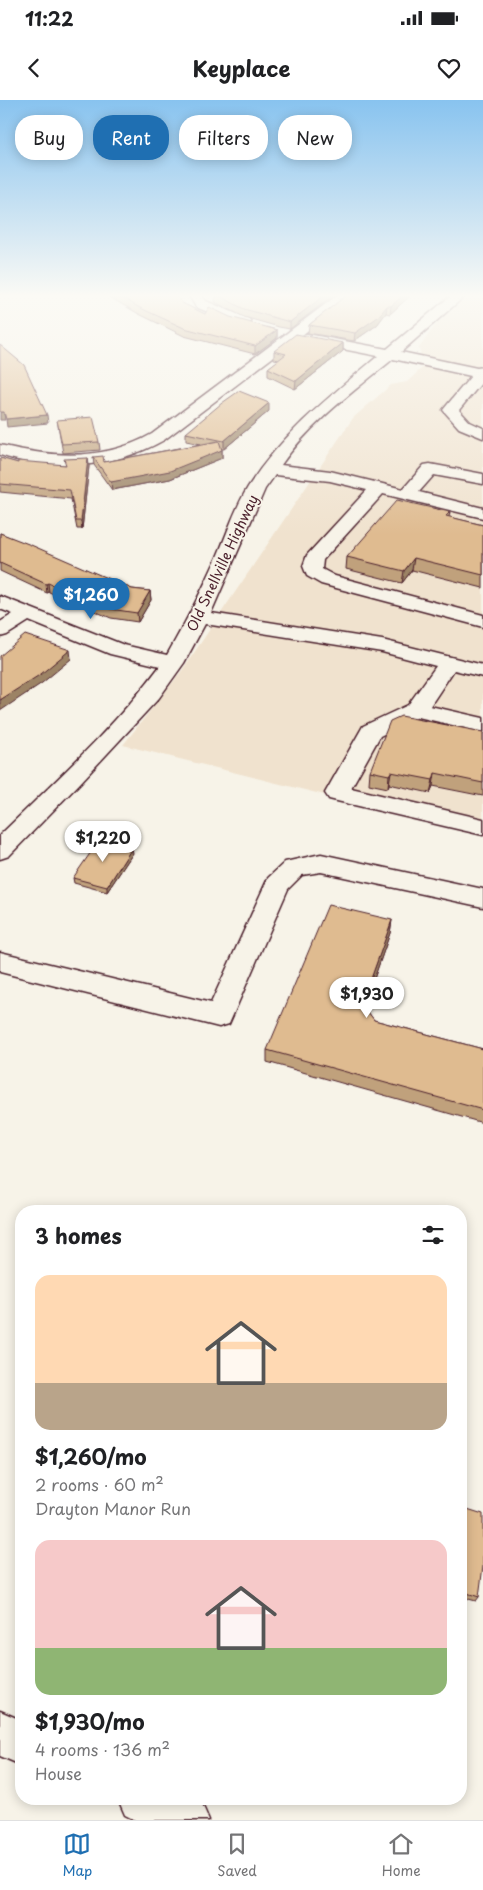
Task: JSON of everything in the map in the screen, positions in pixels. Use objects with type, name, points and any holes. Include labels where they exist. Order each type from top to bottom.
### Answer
[{"type":"street","points":[[0,450],[12,455],[52,459],[93,459],[130,452],[158,437],[241,374]]},
{"type":"street","name":"Old Snellville Highway","points":[[0,850],[72,778],[151,693],[173,663],[200,617],[256,489],[269,469],[284,449],[325,408],[366,374]]},
{"type":"street","points":[[481,374],[451,410],[460,423],[471,430],[483,433]]},
{"type":"street","points":[[269,469],[330,476],[483,514]]},
{"type":"street","points":[[407,495],[430,469],[483,479]]},
{"type":"street","points":[[378,489],[314,559],[312,566],[314,572],[328,580],[483,621]]},
{"type":"street","points":[[0,602],[117,650],[173,663]]},
{"type":"street","points":[[0,632],[27,614]]},
{"type":"street","points":[[200,617],[382,646],[483,671]]},
{"type":"street","points":[[449,662],[416,710],[372,731],[337,793],[483,827]]},
{"type":"street","points":[[416,710],[483,725]]},
{"type":"street","points":[[0,962],[219,1016],[277,884],[294,868],[321,863],[483,898]]},
{"type":"street","points":[[0,1733],[15,1740]]},
{"type":"street","points":[[154,1805],[186,1820]]},
{"type":"shaded area","points":[[415,374],[483,374],[483,834],[123,745],[181,672],[353,418],[391,385],[407,382]]},
{"type":"building","points":[[0,374],[28,374],[47,415],[6,419],[4,412],[0,412]]},
{"type":"building","points":[[281,374],[304,374],[296,381]]},
{"type":"building","points":[[239,391],[269,403],[224,441],[186,433],[222,403]]},
{"type":"building","points":[[93,417],[99,442],[62,444],[57,420]]},
{"type":"building","points":[[219,441],[222,450],[170,471],[111,482],[93,457],[103,456],[104,462]]},
{"type":"building","points":[[0,458],[18,463],[18,461],[66,465],[64,459],[88,458],[81,521],[76,521],[70,490],[0,484]]},
{"type":"building","points":[[397,500],[450,512],[446,516],[483,525],[483,575],[414,558],[404,571],[347,557]]},
{"type":"building","points":[[0,533],[132,589],[150,591],[137,613],[110,609],[48,583],[46,584],[0,563]]},
{"type":"building","points":[[25,635],[70,650],[41,674],[0,700],[0,656]]},
{"type":"building","points":[[401,716],[483,732],[483,783],[435,773],[433,780],[391,772],[389,775],[370,771],[390,721]]},
{"type":"building","points":[[100,839],[132,848],[107,887],[73,878]]},
{"type":"building","points":[[328,905],[392,920],[362,1004],[374,1020],[483,1049],[483,1110],[267,1050]]},
{"type":"building","points":[[467,1509],[483,1514],[483,1566],[479,1597],[467,1593]]}]
